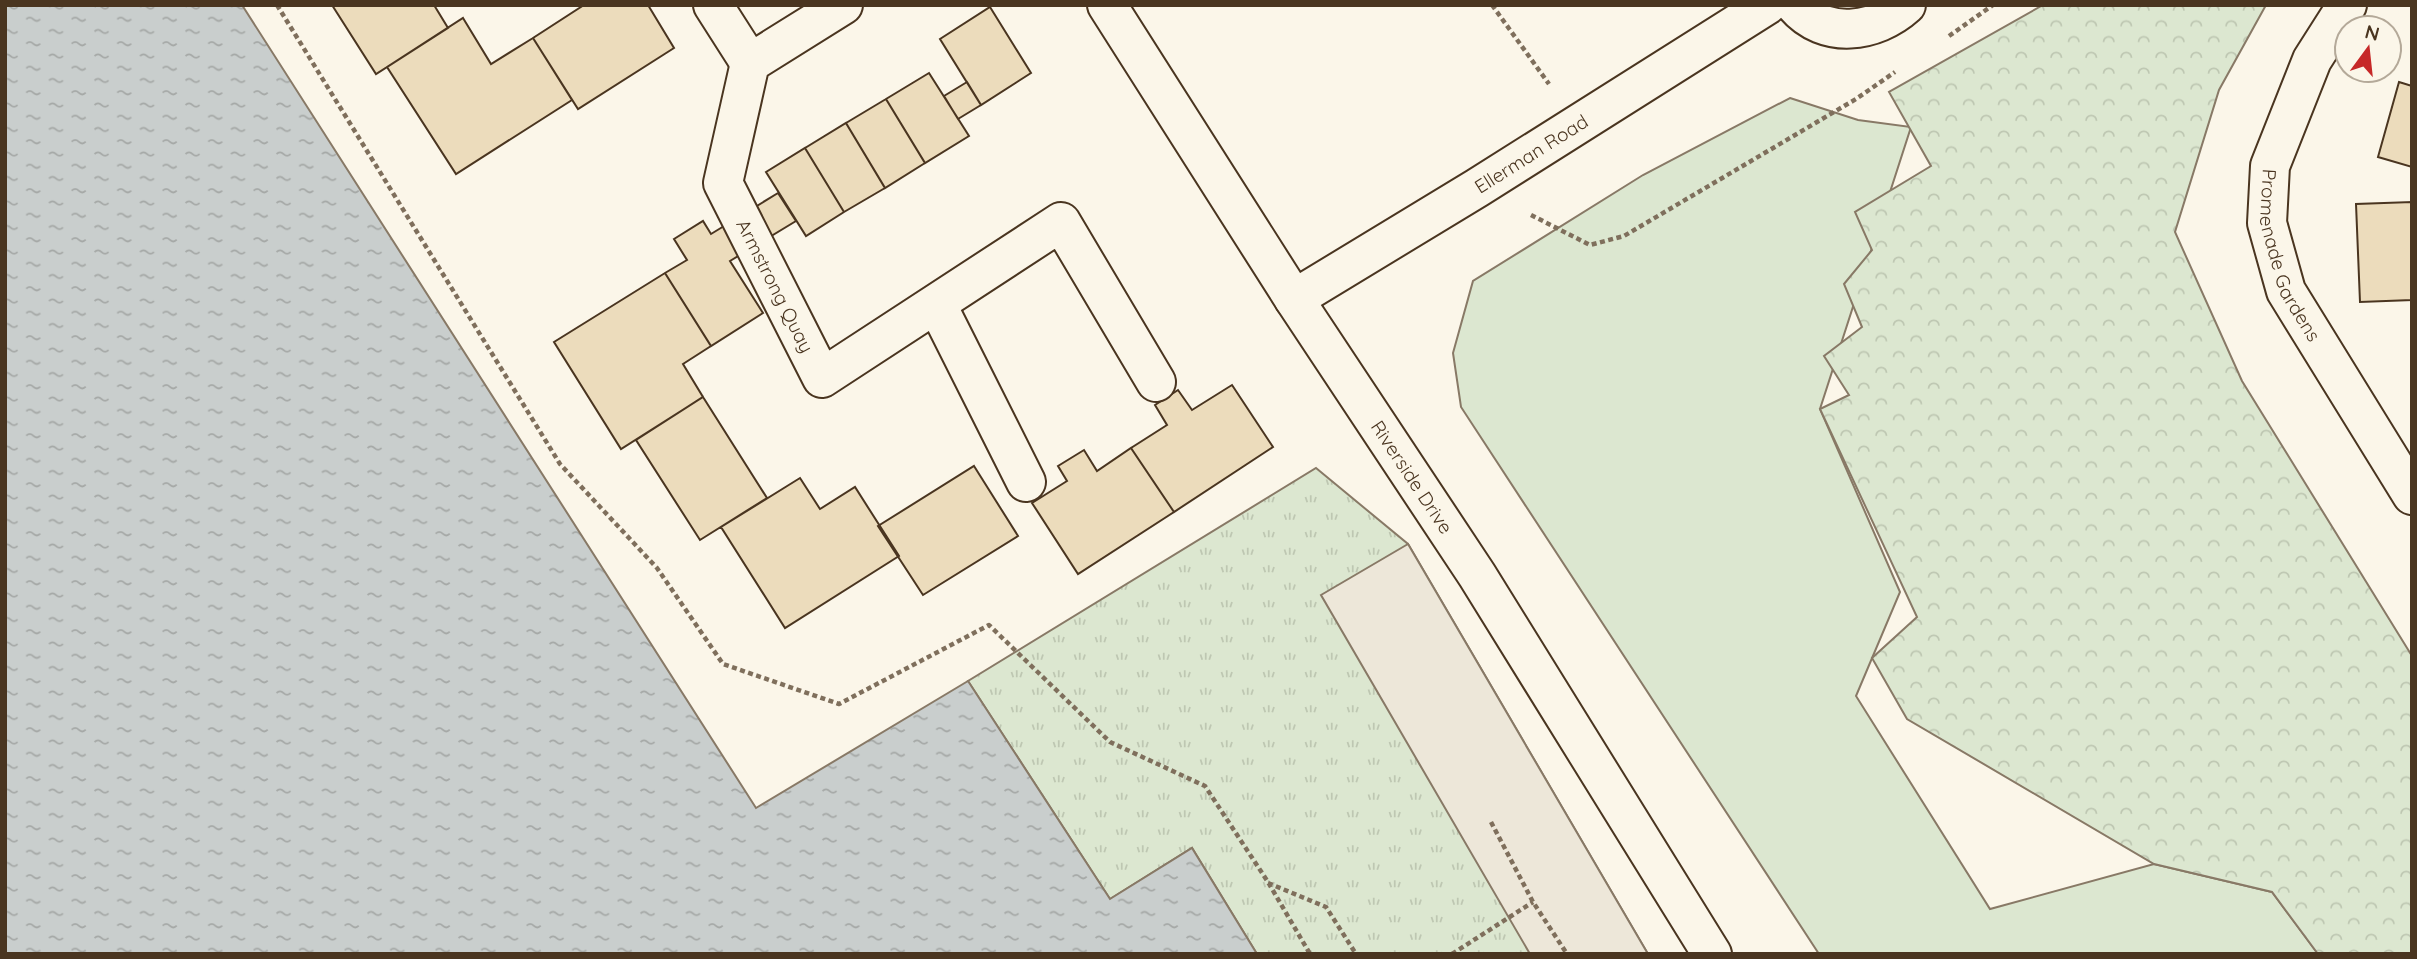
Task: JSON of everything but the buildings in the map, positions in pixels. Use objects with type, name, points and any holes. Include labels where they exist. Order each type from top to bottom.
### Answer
[{"type":"street","points":[[713,5],[750,63],[843,5]]},
{"type":"street","name":"Riverside Drive","points":[[1107,5],[1294,299],[1477,575],[1712,954]]},
{"type":"street","name":"Ellerman Road","points":[[1294,299],[1767,5]]},
{"type":"street","points":[[1795,5],[1801,12],[1822,24],[1846,30],[1870,27],[1892,18],[1906,5]]},
{"type":"street","name":"Promenade Gardens","points":[[2347,5],[2312,60],[2270,166],[2267,223],[2286,291],[2412,495]]},
{"type":"street","name":"Armstrong Quay","points":[[750,63],[723,183],[822,378],[1060,222],[1156,382]]},
{"type":"street","points":[[937,304],[1026,482]]},
{"type":"path","points":[[277,5],[560,464],[657,568],[723,664],[839,704],[989,625],[1110,742],[1205,786],[1268,882],[1310,954]]},
{"type":"path","points":[[1492,5],[1579,124]]},
{"type":"path","points":[[1948,37],[1993,5]]},
{"type":"path","points":[[1476,188],[1590,245],[1624,236],[1856,99],[1902,68]]},
{"type":"path","points":[[1491,822],[1533,902],[1567,954]]},
{"type":"path","points":[[1268,882],[1326,907],[1356,954]]},
{"type":"path","points":[[1452,954],[1533,902]]},
{"type":"green space","points":[[2043,5],[2266,5],[2219,90],[2175,232],[2242,381],[2412,656],[2412,954],[2318,954],[2272,892],[2154,864],[1907,719],[1872,658],[1917,617],[1820,409],[1849,395],[1824,356],[1862,327],[1844,284],[1872,250],[1855,212],[1931,166],[1889,92]]},
{"type":"green space","points":[[1790,98],[1858,120],[1911,127],[1820,409],[1900,592],[1856,696],[1990,909],[2154,864],[2272,892],[2318,954],[1819,954],[1461,407],[1453,353],[1473,281],[1643,175]]},
{"type":"green space","points":[[1316,468],[1408,544],[1648,954],[1257,954],[1192,848],[1110,899],[968,681]]},
{"type":"shaded area","points":[[1408,544],[1648,954],[1530,954],[1321,595]]},
{"type":"water","points":[[5,5],[242,5],[756,808],[968,681],[1110,899],[1192,848],[1257,954],[5,954]]}]
